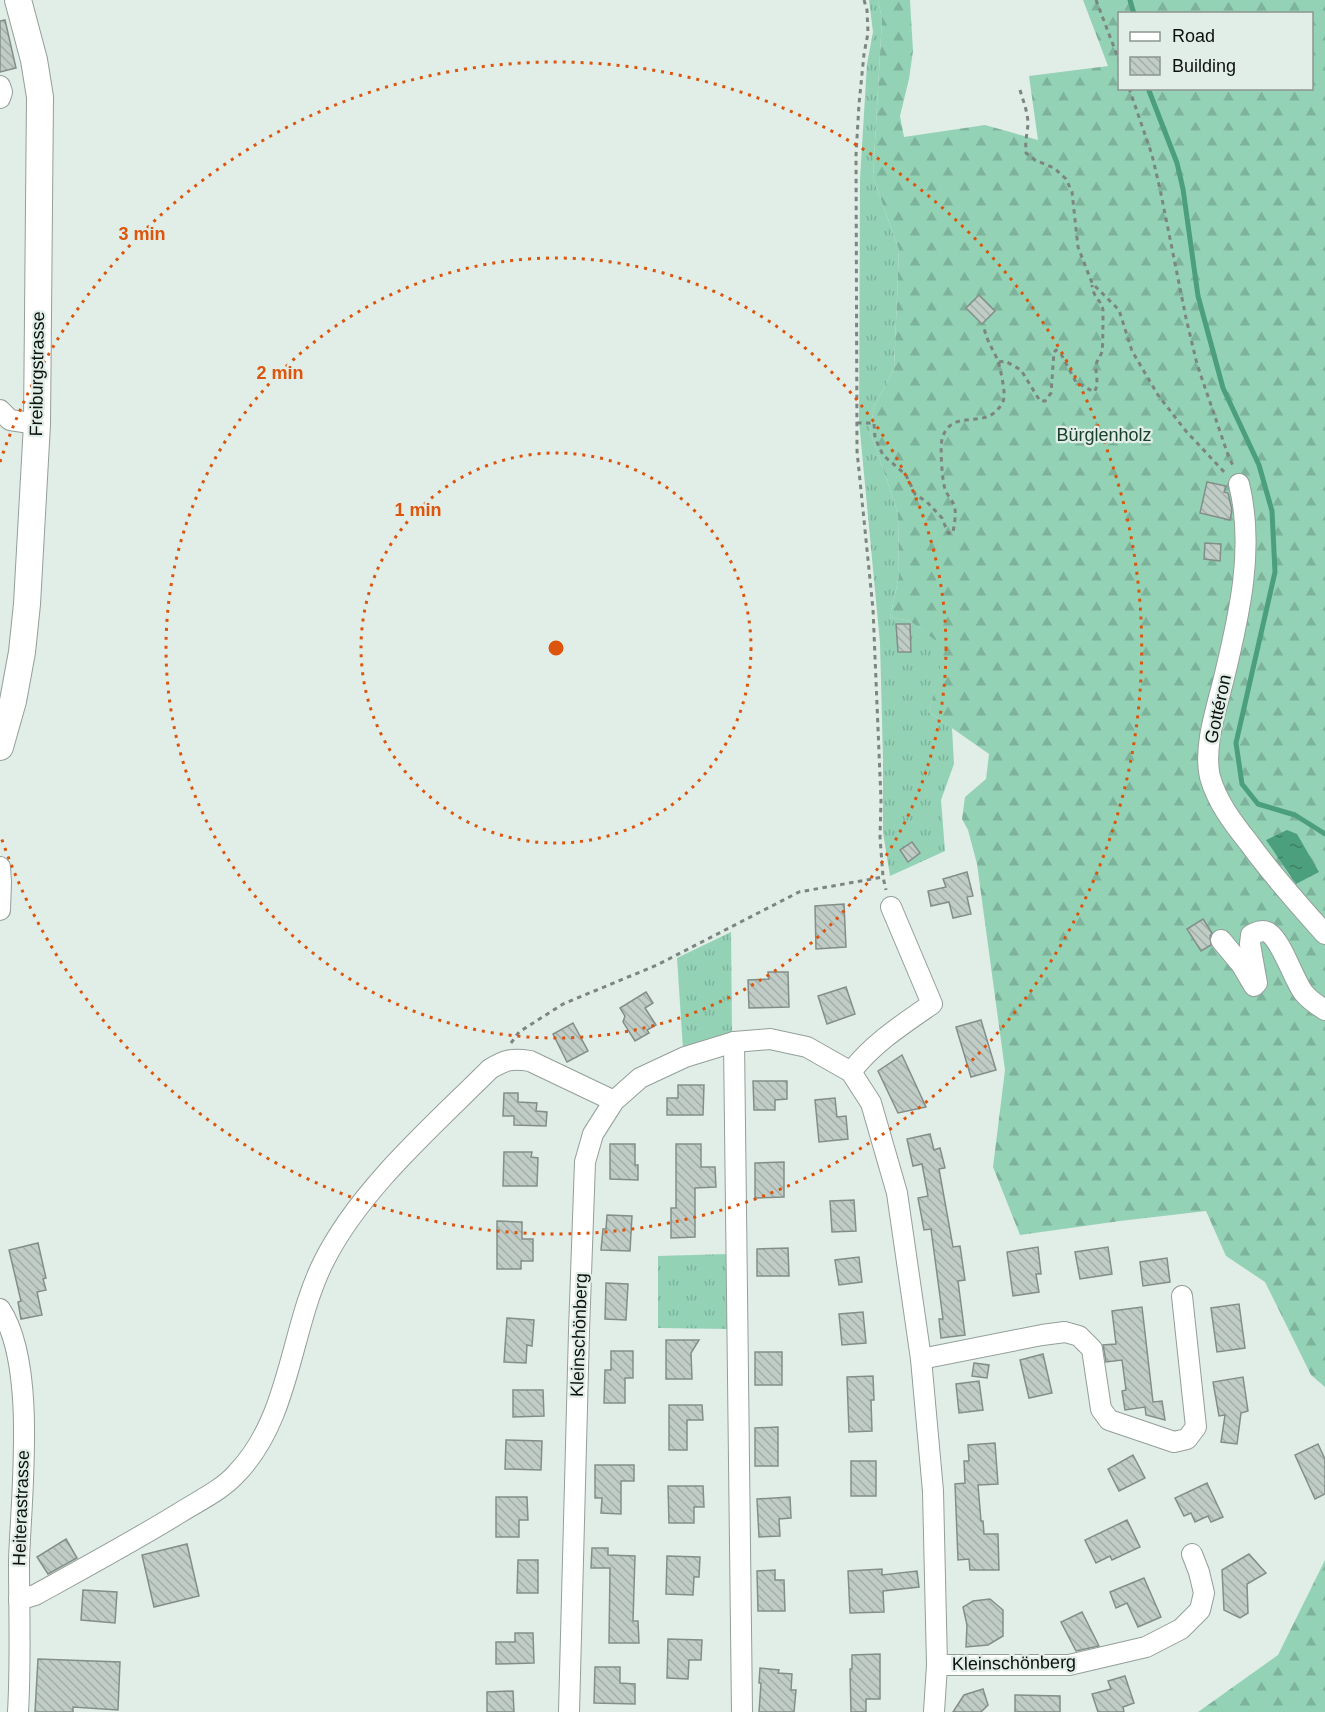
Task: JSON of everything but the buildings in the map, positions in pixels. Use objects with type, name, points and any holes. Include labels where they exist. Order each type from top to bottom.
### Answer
[{"type":"main road","name":"Freiburgstrasse","points":[[0,747],[6,699],[22,652],[27,604],[37,424],[40,97],[34,60],[18,0]]},
{"type":"street","points":[[0,86],[2,92],[0,98]]},
{"type":"street","points":[[0,410],[10,420],[37,424]]},
{"type":"street","name":"Gottéron","points":[[1239,484],[1244,505],[1246,560],[1229,659],[1210,740],[1209,775],[1227,815],[1261,860],[1325,934]]},
{"type":"street","points":[[0,867],[0,910]]},
{"type":"street","points":[[851,1072],[862,1058],[900,1026],[932,1004],[891,907]]},
{"type":"street","points":[[1221,940],[1241,964],[1254,986],[1257,983],[1250,944],[1251,935],[1262,931],[1269,933],[1276,940],[1303,992],[1312,1002],[1325,1010]]},
{"type":"street","name":"Kleinschönberg","points":[[569,1712],[585,1162],[593,1134],[614,1101],[640,1078],[685,1057],[734,1042],[770,1039],[807,1047],[851,1072],[871,1102],[897,1193],[921,1359],[933,1491],[937,1665],[934,1712]]},
{"type":"street","points":[[734,1042],[742,1712]]},
{"type":"street","points":[[19,1600],[35,1595],[155,1528],[215,1491],[236,1475],[252,1456],[268,1428],[283,1386],[310,1293],[323,1262],[340,1232],[365,1199],[410,1150],[490,1069],[505,1060],[530,1061],[614,1101]]},
{"type":"street","points":[[921,1359],[1042,1335],[1065,1332],[1079,1335],[1092,1349],[1101,1409],[1109,1420],[1173,1442],[1187,1439],[1196,1427],[1182,1296]]},
{"type":"street","name":"Heiterastrasse","points":[[0,1309],[9,1323],[15,1341],[21,1378],[23,1421],[18,1712]]},
{"type":"street","name":"Kleinschönberg","points":[[937,1665],[1069,1665],[1146,1647],[1181,1629],[1200,1610],[1204,1593],[1192,1554]]},
{"type":"path","points":[[505,1060],[505,1050],[519,1032],[563,1004],[657,965],[799,892],[884,878],[880,837],[881,800],[873,609],[856,423],[856,155],[859,104],[868,33],[864,0]]},
{"type":"path","points":[[1096,0],[1118,60]]},
{"type":"path","points":[[999,363],[1005,361],[1021,370],[1040,401],[1046,401],[1051,393],[1056,350],[1061,354],[1076,382],[1094,392],[1097,389],[1096,365],[1103,343],[1103,312],[1100,302],[1092,292],[1092,283],[1078,247],[1072,192],[1066,179],[1054,168],[1035,160],[1026,153],[1027,117],[1020,90]]},
{"type":"path","points":[[1130,90],[1152,155],[1197,364],[1239,484]]},
{"type":"path","points":[[1092,283],[1119,310],[1132,351],[1158,395],[1185,430],[1232,482],[1239,484]]},
{"type":"path","points":[[856,423],[874,423],[875,438],[883,455],[906,475],[915,494],[927,502],[942,518],[948,533],[953,533],[954,506],[945,491],[942,440],[949,426],[962,419],[991,416],[1000,408],[1004,396],[999,363],[986,339],[984,327]]},
{"type":"green space","points":[[869,0],[878,0],[882,19],[873,177],[899,250],[894,369],[874,407],[870,431],[898,513],[899,576],[890,617],[910,621],[946,648],[929,712],[952,728],[954,764],[941,800],[945,851],[890,876],[883,833],[880,643],[859,421],[860,179],[867,64],[873,32]]},
{"type":"green space","name":"Bürglenholz","points":[[878,0],[910,0],[913,51],[900,116],[904,137],[985,125],[1038,140],[1029,76],[1108,66],[1083,0],[1325,0],[1325,1387],[1311,1375],[1265,1282],[1226,1256],[1206,1211],[1020,1235],[993,1167],[1005,1070],[977,864],[968,830],[962,819],[965,797],[986,779],[989,754],[929,712],[945,648],[910,621],[890,617],[899,576],[898,513],[870,431],[874,407],[894,369],[899,250],[873,177],[882,19]]},
{"type":"green space","points":[[731,932],[732,1032],[683,1049],[677,958]]},
{"type":"green space","points":[[727,1254],[728,1329],[658,1328],[658,1256]]},
{"type":"green space","points":[[1325,1560],[1325,1712],[1198,1712],[1278,1655]]},
{"type":"water","points":[[1287,830],[1297,834],[1319,872],[1296,884],[1266,840]]},
{"type":"waterway","points":[[1130,0],[1133,12]]},
{"type":"waterway","points":[[1149,90],[1177,163],[1183,189],[1198,296],[1223,388],[1259,465],[1272,511],[1275,572],[1236,743],[1242,784],[1258,804],[1295,815],[1325,834]]}]
